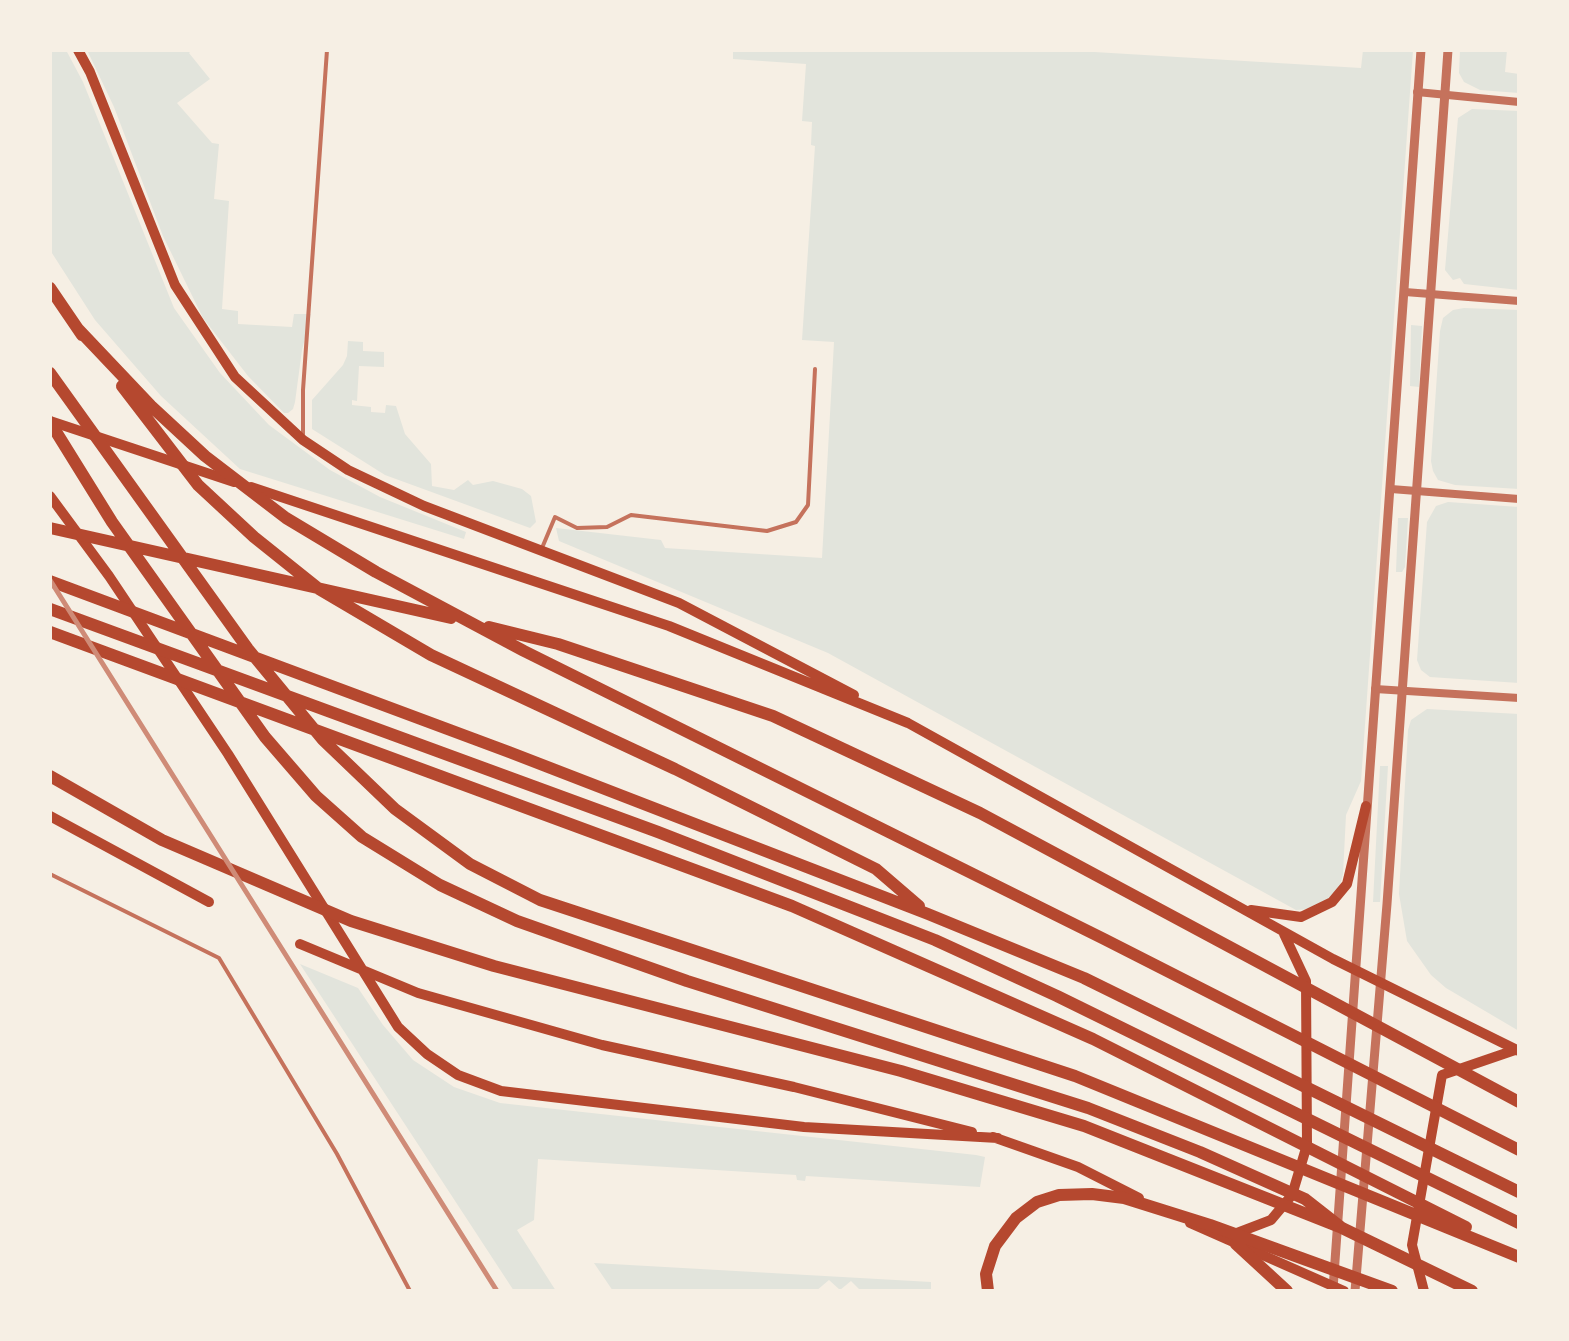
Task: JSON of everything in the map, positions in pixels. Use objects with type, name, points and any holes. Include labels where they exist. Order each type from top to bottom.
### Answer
[{"type":"highway","points":[[50,288],[198,486],[318,589],[430,655],[675,768],[876,869],[928,914]]},
{"type":"highway","points":[[78,329],[205,456],[286,518],[376,572],[1519,1150]]},
{"type":"highway","points":[[50,373],[248,649],[323,740],[395,809],[470,864],[540,900],[1075,1076],[1519,1256]]},
{"type":"highway","points":[[50,422],[112,522],[265,737],[316,796],[362,837],[440,885],[518,921],[688,980],[1088,1108],[1305,1198],[1342,1228]]},
{"type":"highway","points":[[50,528],[558,644],[773,716],[980,813],[1519,1102]]},
{"type":"highway","points":[[50,582],[509,752],[1093,982],[1519,1192]]},
{"type":"highway","points":[[50,609],[780,877],[935,940],[1519,1223]]},
{"type":"highway","points":[[50,632],[792,906],[1093,1039],[1519,1256]]},
{"type":"highway","points":[[50,776],[162,840],[350,921],[494,966],[902,1071],[1084,1126],[1342,1228],[1472,1291]]},
{"type":"highway","points":[[988,1291],[986,1274],[995,1246],[1016,1218],[1037,1202],[1059,1195],[1092,1194],[1124,1198],[1210,1225],[1392,1291]]},
{"type":"highway","points":[[1236,1244],[1287,1291]]},
{"type":"main road","points":[[78,50],[175,284],[235,377],[304,440],[348,470],[424,506],[679,603],[908,724],[1380,984],[1517,1050]]},
{"type":"main road","points":[[50,422],[670,626],[908,724]]},
{"type":"main road","points":[[50,496],[110,576],[228,754],[398,1027],[426,1054],[458,1076],[501,1091],[804,1127],[998,1138]]},
{"type":"main road","points":[[1244,908],[1301,916],[1332,902],[1347,884],[1366,806]]},
{"type":"main road","points":[[50,816],[209,902]]},
{"type":"main road","points":[[1216,1236],[1242,1233],[1271,1220],[1292,1194],[1307,1145],[1306,981],[1284,932]]},
{"type":"main road","points":[[300,944],[418,993],[584,1040],[998,1138],[1078,1167],[1336,1290]]},
{"type":"main road","points":[[1424,1291],[1412,1245],[1442,1075],[1517,1050]]},
{"type":"street","points":[[1336,1290],[1366,806],[1421,50]]},
{"type":"street","points":[[1355,1291],[1433,293],[1448,50]]},
{"type":"street","points":[[1417,92],[1519,102]]},
{"type":"street","points":[[1406,292],[1519,301]]},
{"type":"street","points":[[1390,489],[1519,499]]},
{"type":"street","points":[[1375,688],[1519,698]]},
{"type":"lane","points":[[304,440],[303,390],[327,50]]},
{"type":"lane","points":[[541,550],[555,517],[576,528],[608,527],[631,516],[768,530],[796,522],[808,505],[815,370]]},
{"type":"lane","points":[[50,874],[219,958],[336,1154],[410,1291]]},
{"type":"shaded area","points":[[50,50],[66,50],[83,82],[174,308],[220,373],[269,425],[330,470],[380,497],[466,532],[464,539],[240,469],[161,396],[95,320],[50,250]]},
{"type":"shaded area","points":[[87,50],[192,50],[189,53],[210,79],[177,103],[212,143],[219,144],[214,199],[229,201],[222,309],[238,311],[238,324],[292,327],[294,314],[311,314],[295,402],[288,413],[248,376],[203,318],[163,236],[114,107]]},
{"type":"shaded area","points":[[733,50],[1061,50],[1361,68],[1363,50],[1413,50],[1361,781],[1346,815],[1343,874],[1338,893],[1312,909],[1296,910],[828,653],[559,541],[556,528],[661,540],[665,548],[822,558],[834,342],[802,340],[815,146],[811,145],[812,122],[802,121],[806,64],[733,59]]},
{"type":"shaded area","points":[[1460,50],[1507,50],[1505,72],[1519,74],[1519,93],[1480,90],[1464,82],[1459,73]]},
{"type":"shaded area","points":[[1472,109],[1519,111],[1519,290],[1464,284],[1460,278],[1453,280],[1445,270],[1458,118]]},
{"type":"shaded area","points":[[1464,308],[1519,310],[1519,489],[1455,485],[1438,480],[1433,471],[1440,331],[1443,318]]},
{"type":"shaded area","points":[[1411,325],[1422,326],[1419,387],[1410,386]]},
{"type":"shaded area","points":[[348,341],[363,342],[363,351],[384,352],[384,367],[359,366],[357,401],[352,400],[352,405],[385,413],[386,405],[396,406],[405,434],[431,464],[432,486],[454,490],[468,480],[473,485],[493,481],[522,489],[531,496],[536,522],[530,528],[385,475],[312,429],[312,400],[343,365]]},
{"type":"shaded area","points":[[1448,502],[1519,507],[1519,683],[1430,677],[1417,660],[1427,522],[1436,506]]},
{"type":"shaded area","points":[[1398,518],[1408,518],[1402,572],[1396,572]]},
{"type":"shaded area","points":[[1427,709],[1519,714],[1519,1031],[1446,988],[1431,975],[1407,941],[1399,894],[1408,730],[1411,720]]},
{"type":"shaded area","points":[[1380,766],[1388,766],[1380,902],[1373,902]]},
{"type":"shaded area","points":[[300,964],[358,988],[413,1060],[454,1087],[500,1103],[976,1155],[985,1157],[980,1187],[806,1176],[805,1181],[797,1180],[796,1175],[538,1159],[534,1220],[517,1230],[556,1291],[514,1291]]},
{"type":"shaded area","points":[[594,1263],[931,1282],[931,1291],[861,1291],[851,1281],[840,1290],[829,1280],[816,1291],[613,1291]]},
{"type":"railway","points":[[50,580],[497,1291]]}]
